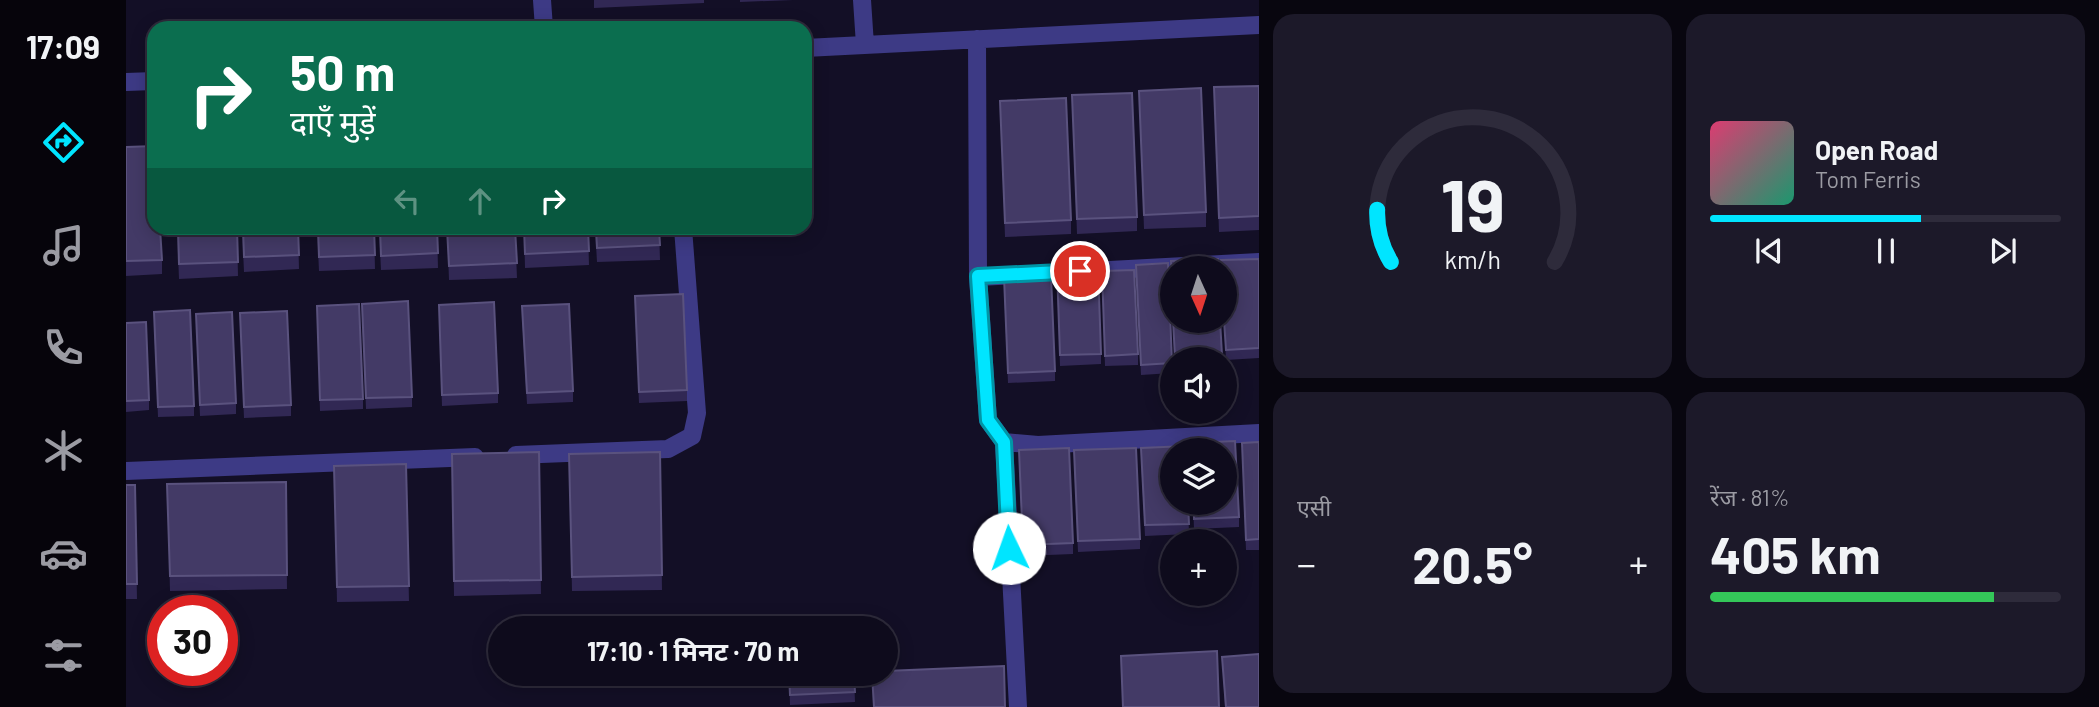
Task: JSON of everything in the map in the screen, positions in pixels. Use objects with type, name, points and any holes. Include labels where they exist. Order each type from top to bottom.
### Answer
[{"type":"street","points":[[542,0],[544,21]]},
{"type":"street","points":[[862,0],[865,45]]},
{"type":"street","points":[[812,48],[1259,25]]},
{"type":"street","points":[[977,39],[978,276],[988,420],[1004,442],[1018,707]]},
{"type":"street","points":[[126,82],[147,81]]},
{"type":"street","points":[[126,471],[668,449],[692,436],[697,413],[684,235]]},
{"type":"street","points":[[978,276],[1259,262]]},
{"type":"street","points":[[1004,442],[1038,445],[1259,433]]},
{"type":"building","points":[[1259,86],[1259,216],[1219,218],[1214,87]]},
{"type":"building","points":[[1201,88],[1206,212],[1144,215],[1139,91]]},
{"type":"building","points":[[1132,93],[1137,217],[1077,219],[1072,95]]},
{"type":"building","points":[[1066,98],[1071,220],[1005,223],[1000,101]]},
{"type":"building","points":[[147,146],[147,235],[160,235],[162,260],[126,261],[126,147]]},
{"type":"building","points":[[178,235],[237,235],[238,262],[179,264]]},
{"type":"building","points":[[243,235],[298,235],[299,255],[244,257]]},
{"type":"building","points":[[318,235],[374,235],[375,255],[319,257]]},
{"type":"building","points":[[380,235],[437,235],[438,253],[381,256]]},
{"type":"building","points":[[447,235],[515,235],[517,263],[449,266]]},
{"type":"building","points":[[524,235],[588,235],[589,251],[525,254]]},
{"type":"building","points":[[596,235],[659,235],[660,245],[597,248]]},
{"type":"building","points":[[1259,259],[1259,348],[1226,347],[1225,333],[1237,333],[1237,260]]},
{"type":"building","points":[[1160,264],[1160,333],[1171,333],[1171,347],[1160,347],[1160,364],[1141,365],[1136,265]]},
{"type":"building","points":[[1098,266],[1101,354],[1060,355],[1057,268]]},
{"type":"building","points":[[1134,270],[1138,354],[1105,356],[1102,271]]},
{"type":"building","points":[[1051,275],[1055,371],[1008,373],[1004,277]]},
{"type":"building","points":[[683,294],[687,390],[639,392],[635,296]]},
{"type":"building","points":[[408,301],[412,397],[366,398],[362,304]]},
{"type":"building","points":[[494,302],[498,393],[442,395],[439,305]]},
{"type":"building","points":[[359,304],[363,399],[320,400],[317,306]]},
{"type":"building","points":[[569,304],[573,391],[527,393],[522,306]]},
{"type":"building","points":[[190,310],[194,406],[158,407],[154,312]]},
{"type":"building","points":[[287,311],[291,405],[244,407],[240,313]]},
{"type":"building","points":[[232,312],[236,403],[200,405],[196,314]]},
{"type":"building","points":[[146,322],[149,400],[126,401],[126,323]]},
{"type":"building","points":[[1174,333],[1221,333],[1222,347],[1174,347]]},
{"type":"building","points":[[1259,442],[1259,539],[1246,540],[1242,443]]},
{"type":"building","points":[[1160,447],[1160,515],[1189,515],[1189,524],[1145,525],[1141,448]]},
{"type":"building","points":[[1069,448],[1073,543],[1023,545],[1019,450]]},
{"type":"building","points":[[1136,448],[1140,539],[1078,541],[1074,450]]},
{"type":"building","points":[[539,452],[541,580],[454,581],[452,454]]},
{"type":"building","points":[[660,452],[662,575],[572,577],[569,454]]},
{"type":"building","points":[[406,464],[409,586],[337,587],[334,466]]},
{"type":"building","points":[[1237,479],[1239,517],[1194,519],[1194,515],[1237,515]]},
{"type":"building","points":[[286,482],[287,575],[170,576],[167,484]]},
{"type":"building","points":[[126,485],[135,485],[137,584],[126,584]]},
{"type":"building","points":[[1217,651],[1219,707],[1123,707],[1121,656]]},
{"type":"building","points":[[1259,654],[1259,707],[1226,707],[1222,657]]},
{"type":"building","points":[[1004,666],[1005,707],[874,707],[873,686],[898,686],[898,670]]},
{"type":"building","points":[[790,686],[855,686],[855,692],[790,695]]},
{"type":"route","points":[[1009,548],[1004,442],[988,420],[978,276],[1080,271]]}]
